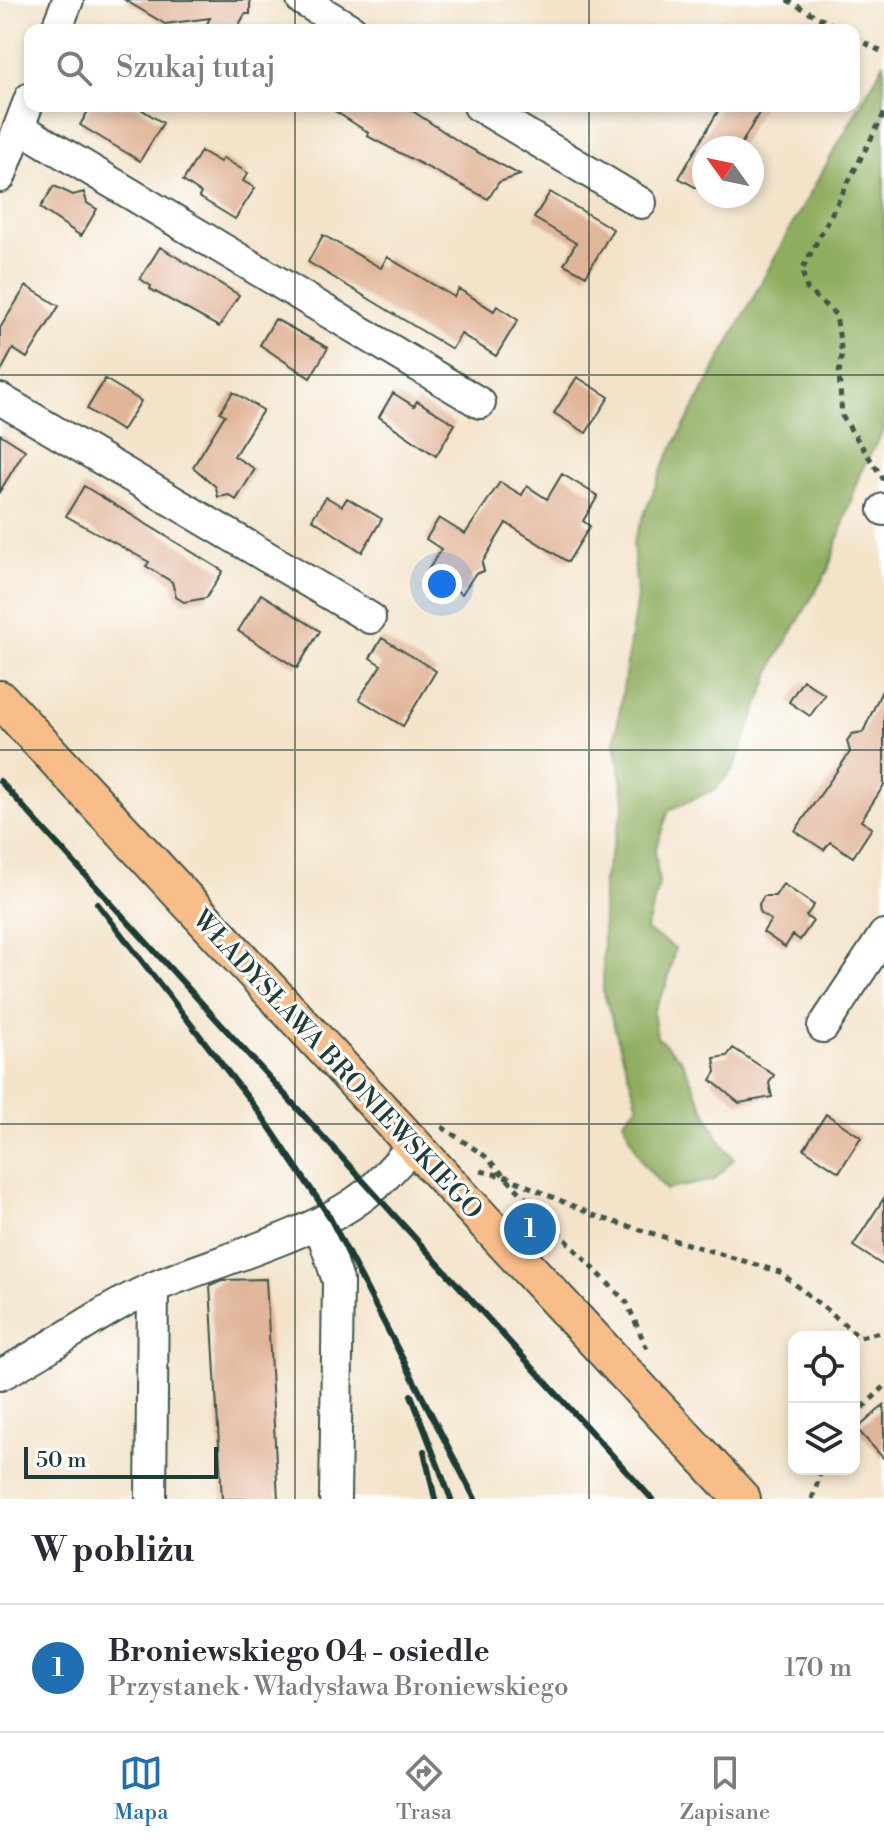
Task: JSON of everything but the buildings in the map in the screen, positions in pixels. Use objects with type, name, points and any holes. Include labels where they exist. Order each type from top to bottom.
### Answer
[{"type":"main road","name":"WŁADYSŁAWA BRONIEWSKIEGO","points":[[0,699],[426,1136],[742,1499]]},
{"type":"street","points":[[58,24],[68,0]]},
{"type":"street","points":[[302,0],[342,24]]},
{"type":"street","points":[[0,177],[25,112]]},
{"type":"street","points":[[489,112],[641,203]]},
{"type":"street","points":[[19,127],[480,403]]},
{"type":"street","points":[[0,399],[370,618]]},
{"type":"street","points":[[823,1027],[884,935]]},
{"type":"street","points":[[0,1375],[48,1351],[91,1318],[153,1288],[319,1223],[371,1189],[426,1136]]},
{"type":"street","points":[[319,1223],[338,1281],[335,1499]]},
{"type":"street","points":[[151,1499],[153,1288]]},
{"type":"path","points":[[787,0],[831,24]]},
{"type":"path","points":[[860,40],[884,53]]},
{"type":"path","points":[[884,114],[802,270],[807,289],[836,315],[842,354],[839,374],[842,416],[884,480]]},
{"type":"path","points":[[426,1136],[485,1156],[507,1177],[627,1303],[647,1350]]},
{"type":"path","points":[[480,1170],[507,1177],[598,1217],[780,1272],[860,1337],[884,1331]]},
{"type":"path","points":[[860,1410],[884,1387]]},
{"type":"path","points":[[812,1499],[820,1475]]},
{"type":"green space","points":[[884,63],[884,430],[860,473],[828,570],[776,659],[734,768],[716,789],[669,810],[655,851],[659,884],[646,930],[675,948],[667,984],[653,1012],[657,1037],[681,1059],[718,1138],[734,1159],[714,1180],[666,1190],[642,1162],[623,1121],[638,1106],[603,990],[603,880],[625,803],[615,741],[637,596],[633,543],[665,462],[791,227],[856,112],[860,112],[860,105]]},
{"type":"railway","points":[[0,781],[652,1499]]},
{"type":"railway","points":[[97,903],[262,1116],[329,1216],[475,1499]]},
{"type":"railway","points":[[411,1395],[451,1499]]},
{"type":"railway","points":[[424,1451],[435,1499]]},
{"type":"place","name":"Broniewskiego 04 - osiedle","points":[[530,1229]]}]
